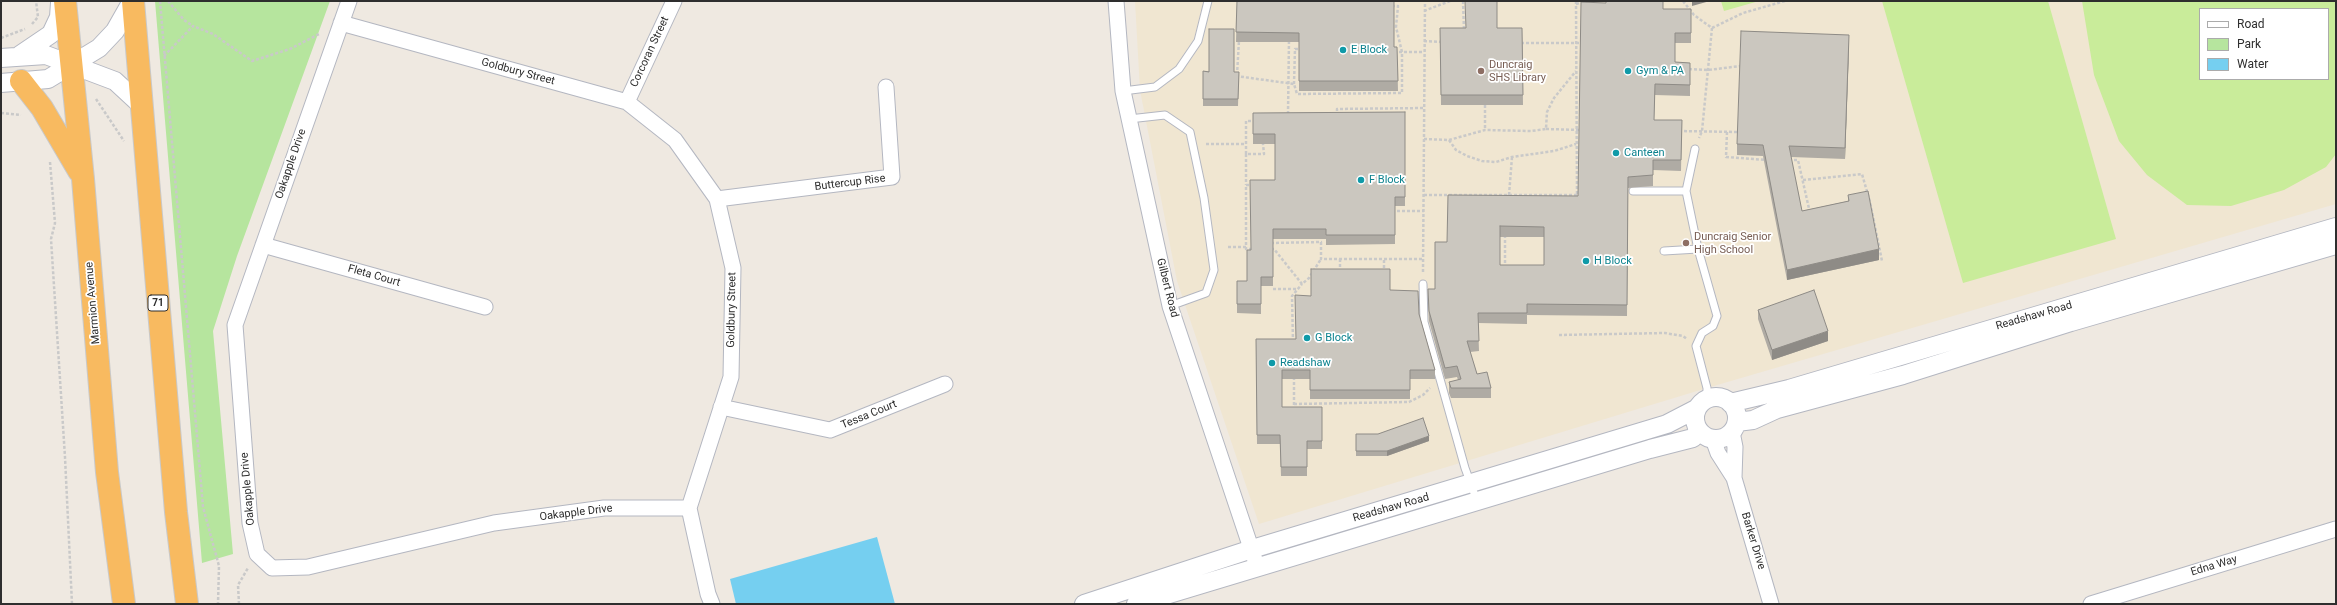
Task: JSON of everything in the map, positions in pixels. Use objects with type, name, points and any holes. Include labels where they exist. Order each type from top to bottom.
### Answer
[{"type":"highway","name":"Marmion Avenue","points":[[65,1],[83,179],[107,472],[124,604]]},
{"type":"highway","name":"71","points":[[132,1],[176,512],[187,604]]},
{"type":"highway","points":[[11,82],[45,114],[83,179]]},
{"type":"street","points":[[10,57],[51,34],[59,17],[60,1]]},
{"type":"street","points":[[11,82],[48,79],[71,63],[99,48],[114,31],[132,1]]},
{"type":"street","name":"Oakapple Drive","points":[[349,1],[235,325],[250,523],[257,554],[272,568],[308,567],[494,523],[604,508],[689,508]]},
{"type":"street","name":"Corcoran Street","points":[[627,102],[674,1]]},
{"type":"street","name":"Gilbert Road","points":[[1116,1],[1123,91],[1170,306],[1257,566]]},
{"type":"street","name":"Goldbury Street","points":[[341,24],[627,102],[675,140],[717,199],[733,268],[731,377],[689,508]]},
{"type":"street","points":[[10,57],[46,55],[71,63],[115,81],[142,106]]},
{"type":"street","name":"Buttercup Rise","points":[[717,199],[892,177],[886,87]]},
{"type":"street","name":"Readshaw Road","points":[[1730,403],[1789,389],[2336,227]]},
{"type":"street","name":"Fleta Court","points":[[263,244],[485,307]]},
{"type":"street","name":"Readshaw Road","points":[[1735,427],[1777,409],[1904,375],[2071,322],[2336,244]]},
{"type":"street","name":"Tessa Court","points":[[721,407],[830,430],[945,384]]},
{"type":"street","points":[[1720,397],[1730,403],[1737,414],[1735,427],[1720,439],[1706,435],[1694,418],[1702,404],[1720,397]]},
{"type":"street","name":"Readshaw Road","points":[[1084,604],[1252,549],[1667,424],[1702,404]]},
{"type":"street","name":"Barker Drive","points":[[1734,478],[1735,427]]},
{"type":"street","name":"Readshaw Road","points":[[1136,604],[1257,566],[1650,449],[1706,435]]},
{"type":"street","name":"Barker Drive","points":[[1706,435],[1734,478],[1771,604]]},
{"type":"street","points":[[689,508],[708,594],[712,604]]},
{"type":"street","name":"Edna Way","points":[[2091,604],[2336,529]]},
{"type":"lane","points":[[1123,91],[1155,87],[1179,69],[1198,41],[1208,1]]},
{"type":"lane","points":[[1129,119],[1165,115],[1190,132],[1196,159],[1214,270],[1206,293],[1170,306]]},
{"type":"lane","points":[[1695,149],[1686,191],[1698,249],[1717,316],[1713,326],[1702,333],[1696,346],[1707,388],[1702,404]]},
{"type":"lane","points":[[1633,191],[1686,191]]},
{"type":"lane","points":[[1664,251],[1698,249]]},
{"type":"lane","points":[[1423,284],[1424,322],[1477,501]]},
{"type":"path","points":[[1,38],[30,26],[38,17],[36,1]]},
{"type":"path","points":[[160,1],[203,507],[219,566],[218,604]]},
{"type":"path","points":[[168,1],[184,20],[193,26],[213,34],[252,61],[290,49],[341,24]]},
{"type":"path","points":[[1423,284],[1424,1]]},
{"type":"path","points":[[1424,11],[1450,1]]},
{"type":"path","points":[[1463,1],[1464,37]]},
{"type":"path","points":[[1577,201],[1576,2],[1589,1]]},
{"type":"path","points":[[1683,1],[1694,15],[1712,28]]},
{"type":"path","points":[[1712,28],[1743,13],[1785,1]]},
{"type":"path","points":[[1309,49],[1295,49],[1294,84],[1297,94],[1402,93],[1402,52],[1396,27],[1398,6],[1390,6]]},
{"type":"path","points":[[164,57],[193,26]]},
{"type":"path","points":[[1695,149],[1702,131],[1712,28]]},
{"type":"path","points":[[1237,76],[1239,37]]},
{"type":"path","points":[[1288,120],[1289,37]]},
{"type":"path","points":[[1424,41],[1448,42]]},
{"type":"path","points":[[1520,43],[1581,43]]},
{"type":"path","points":[[1390,55],[1402,52],[1424,52]]},
{"type":"path","points":[[1681,69],[1708,70],[1740,66]]},
{"type":"path","points":[[1546,129],[1547,112],[1554,98],[1576,71]]},
{"type":"path","points":[[1229,76],[1294,84]]},
{"type":"path","points":[[96,98],[127,146]]},
{"type":"path","points":[[1485,105],[1485,130]]},
{"type":"path","points":[[1337,120],[1337,109],[1424,108]]},
{"type":"path","points":[[1,113],[23,116]]},
{"type":"path","points":[[1259,248],[1246,249],[1246,121],[1260,121]]},
{"type":"path","points":[[1424,139],[1449,140],[1485,130],[1584,130]]},
{"type":"path","points":[[1674,131],[1738,132]]},
{"type":"path","points":[[1727,132],[1726,157],[1768,160]]},
{"type":"path","points":[[1449,140],[1456,150],[1482,161],[1496,162],[1512,157],[1554,151],[1576,144]]},
{"type":"path","points":[[1206,144],[1246,144]]},
{"type":"path","points":[[1246,154],[1264,154],[1263,144]]},
{"type":"path","points":[[49,157],[55,223],[50,239],[65,457],[72,604]]},
{"type":"path","points":[[1509,202],[1512,157]]},
{"type":"path","points":[[1783,160],[1798,160],[1811,216],[1805,218]]},
{"type":"path","points":[[1803,180],[1862,174],[1870,202],[1882,261]]},
{"type":"path","points":[[1246,185],[1262,185]]},
{"type":"path","points":[[1424,195],[1584,195]]},
{"type":"path","points":[[1387,211],[1424,211]]},
{"type":"path","points":[[1500,270],[1505,270],[1505,231]]},
{"type":"path","points":[[1499,240],[1505,240]]},
{"type":"path","points":[[1268,243],[1321,242],[1321,259],[1308,278],[1292,296],[1293,344]]},
{"type":"path","points":[[1228,247],[1254,243]]},
{"type":"path","points":[[1266,249],[1274,249],[1302,284]]},
{"type":"path","points":[[1321,259],[1424,259]]},
{"type":"path","points":[[1340,259],[1340,278]]},
{"type":"path","points":[[1384,260],[1384,278]]},
{"type":"path","points":[[1273,289],[1298,289]]},
{"type":"path","points":[[1559,335],[1665,333],[1683,336],[1696,346]]},
{"type":"path","points":[[1294,373],[1294,412]]},
{"type":"path","points":[[1294,404],[1409,402],[1423,395],[1440,378]]},
{"type":"path","points":[[239,604],[238,585],[257,554]]},
{"type":"shaded area","name":"Duncraig Senior High School","points":[[1135,1],[2336,1],[2336,204],[1707,388],[1259,524],[1177,281],[1140,90]]},
{"type":"green space","points":[[155,1],[330,1],[237,256],[213,331],[233,554],[202,563]]},
{"type":"green space","points":[[1721,1],[1759,1],[1724,11]]},
{"type":"green space","points":[[1882,1],[2048,1],[2116,239],[1963,283]]},
{"type":"green space","points":[[2082,1],[2336,1],[2336,154],[2326,167],[2284,190],[2231,206],[2187,205],[2147,175],[2119,141],[2094,75]]},
{"type":"water","points":[[877,537],[895,604],[736,604],[730,579]]},
{"type":"building","name":"E Block","points":[[1237,1],[1394,1],[1394,47],[1397,47],[1398,81],[1299,81],[1299,33],[1236,32]]},
{"type":"building","name":"Duncraig SHS Library","points":[[1465,1],[1497,1],[1497,28],[1522,28],[1523,95],[1441,95],[1440,28],[1466,28]]},
{"type":"building","points":[[1606,1],[1663,1],[1663,9],[1691,9],[1691,33],[1675,33],[1675,62],[1690,63],[1690,85],[1655,84],[1654,120],[1682,120],[1681,160],[1653,160],[1653,175],[1628,177],[1627,305],[1527,304],[1527,313],[1478,313],[1479,341],[1467,341],[1477,374],[1487,372],[1491,388],[1451,388],[1449,382],[1461,379],[1457,366],[1445,368],[1429,311],[1428,289],[1435,289],[1435,242],[1447,242],[1448,195],[1578,196],[1581,2],[1606,3]],"holes":[[[1500,226],[1544,227],[1544,265],[1500,265]]]},
{"type":"building","points":[[1209,29],[1234,29],[1234,72],[1239,72],[1238,99],[1203,99],[1203,71],[1209,72]]},
{"type":"building","points":[[1741,31],[1849,35],[1845,148],[1789,146],[1802,211],[1849,201],[1848,195],[1868,191],[1879,249],[1787,270],[1763,145],[1737,144]]},
{"type":"building","name":"F Block","points":[[1405,112],[1405,197],[1395,197],[1395,235],[1326,235],[1326,229],[1273,229],[1273,277],[1261,277],[1261,304],[1237,304],[1237,281],[1247,281],[1247,250],[1251,250],[1250,180],[1275,180],[1275,134],[1253,134],[1253,113]]},
{"type":"building","points":[[1311,269],[1390,269],[1390,290],[1418,291],[1419,314],[1435,370],[1410,370],[1410,390],[1310,390],[1310,370],[1282,370],[1282,407],[1322,407],[1322,441],[1307,441],[1307,467],[1281,467],[1280,435],[1257,435],[1256,339],[1296,339],[1295,295],[1311,296]]},
{"type":"building","points":[[1814,290],[1828,331],[1772,350],[1758,310]]},
{"type":"building","points":[[1423,418],[1429,436],[1387,451],[1356,451],[1356,434],[1378,434]]},
{"type":"place","name":"E Block","points":[[1343,50]]},
{"type":"place","name":"Duncraig SHS Library","points":[[1481,71]]},
{"type":"place","name":"Gym & PA","points":[[1628,71]]},
{"type":"place","name":"Canteen","points":[[1616,153]]},
{"type":"place","name":"F Block","points":[[1361,180]]},
{"type":"place","name":"Duncraig Senior High School","points":[[1686,243]]},
{"type":"place","name":"H Block","points":[[1586,261]]},
{"type":"place","name":"G Block","points":[[1307,338]]},
{"type":"place","name":"Readshaw","points":[[1272,363]]}]
